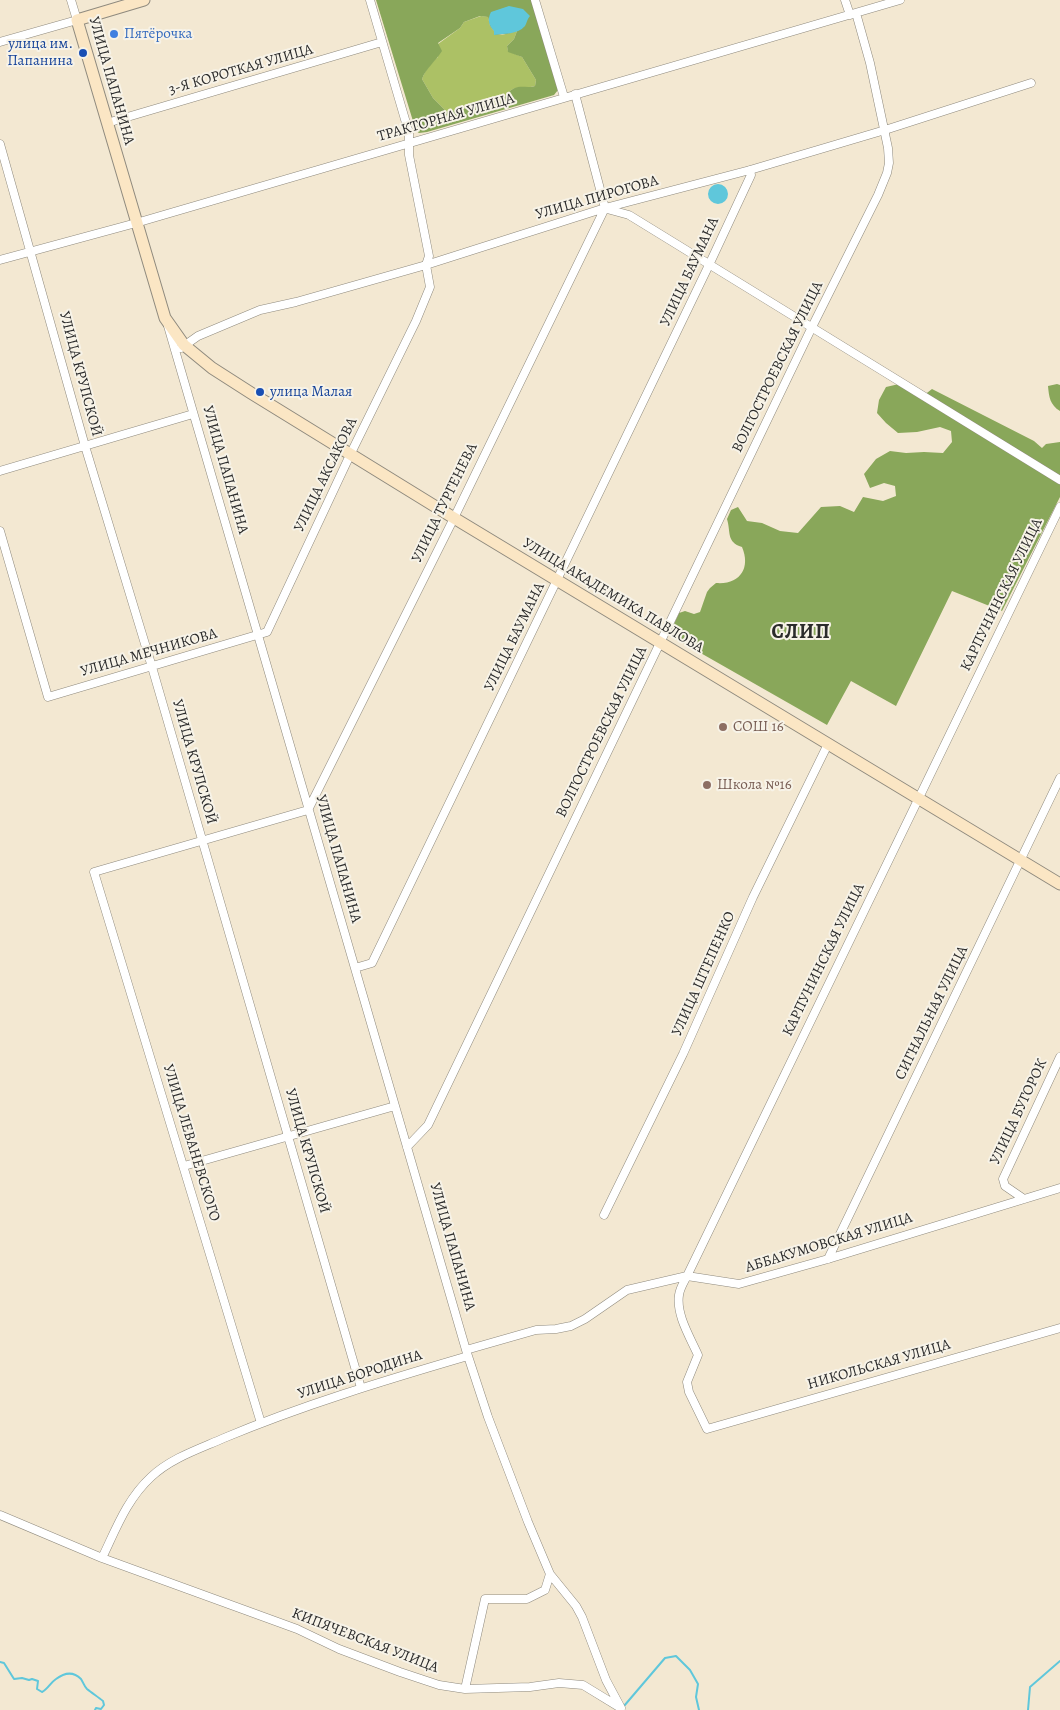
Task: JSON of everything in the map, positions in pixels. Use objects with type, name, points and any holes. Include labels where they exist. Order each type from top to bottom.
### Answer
[{"type":"street","name":"УЛИЦА ПАПАНИНА","points":[[71,0],[165,318]]},
{"type":"street","points":[[0,42],[144,0]]},
{"type":"street","name":"УЛИЦА АКСАКОВА","points":[[258,636],[267,632],[416,321],[430,287],[426,265],[429,256],[408,155],[409,133],[370,0]]},
{"type":"street","points":[[535,0],[564,97]]},
{"type":"street","name":"ВОЛГОСТРОЕВСКАЯ УЛИЦА","points":[[407,1147],[428,1125],[887,173],[889,163],[885,130],[870,63],[853,14],[845,0]]},
{"type":"street","name":"ТРАКТОРНАЯ УЛИЦА","points":[[0,260],[900,0]]},
{"type":"street","name":"3-Я КОРОТКАЯ УЛИЦА","points":[[107,123],[382,42]]},
{"type":"street","name":"УЛИЦА ПИРОГОВА","points":[[180,349],[198,336],[260,310],[296,302],[426,265],[605,208],[750,170],[885,130],[1031,83]]},
{"type":"street","points":[[575,94],[605,208],[630,215],[1060,480]]},
{"type":"street","name":"УЛИЦА КРУПСКОЙ","points":[[0,144],[32,252],[85,446],[152,667],[361,1388]]},
{"type":"street","name":"УЛИЦА БАУМАНА","points":[[355,968],[372,963],[709,265],[751,176],[750,170]]},
{"type":"street","name":"УЛИЦА ТУРГЕНЕВА","points":[[308,810],[454,518],[605,208]]},
{"type":"street","name":"УЛИЦА АКАДЕМИКА ПАВЛОВА","points":[[165,318],[180,349],[212,368],[243,393],[351,454],[1060,884]]},
{"type":"street","name":"УЛИЦА ПАПАНИНА","points":[[180,349],[193,414],[467,1353],[488,1417],[550,1574],[582,1617],[606,1680],[621,1709]]},
{"type":"street","points":[[0,471],[193,414]]},
{"type":"street","name":"КАРПУНИНСКАЯ УЛИЦА","points":[[707,1429],[689,1392],[687,1382],[698,1354],[682,1318],[678,1304],[679,1292],[1060,507]]},
{"type":"street","name":"УЛИЦА МЕЧНИКОВА","points":[[0,531],[48,698],[258,636]]},
{"type":"street","name":"УЛИЦА ШТЕПЕНКО","points":[[604,1214],[683,1054],[753,896],[828,744]]},
{"type":"street","name":"СИГНАЛЬНАЯ УЛИЦА","points":[[828,1259],[1060,778]]},
{"type":"street","points":[[202,841],[308,810]]},
{"type":"street","name":"УЛИЦА ЛЕВАНЕВСКОГО","points":[[202,841],[94,872],[261,1423]]},
{"type":"street","name":"УЛИЦА БУГОРОК","points":[[1024,1198],[1006,1186],[1003,1178],[1060,1057]]},
{"type":"street","points":[[184,1166],[395,1106]]},
{"type":"street","name":"АББАКУМОВСКАЯ УЛИЦА","points":[[467,1353],[536,1330],[571,1326],[586,1319],[626,1290],[687,1276],[739,1284],[828,1259],[1060,1188]]},
{"type":"street","name":"НИКОЛЬСКАЯ УЛИЦА","points":[[707,1429],[1060,1328]]},
{"type":"street","name":"УЛИЦА БОРОДИНА","points":[[102,1558],[130,1499],[151,1476],[181,1456],[261,1423],[467,1353]]},
{"type":"street","name":"КИПЯЧЕВСКАЯ УЛИЦА","points":[[0,1515],[102,1558],[297,1629],[339,1649],[440,1685],[465,1688],[530,1687],[559,1683],[583,1685],[621,1709]]},
{"type":"street","points":[[465,1688],[485,1599],[528,1599],[545,1590],[550,1574]]},
{"type":"green space","points":[[376,0],[531,0],[558,90],[554,95],[427,132],[419,133],[416,131]],"holes":[[[480,16],[488,17],[494,35],[517,31],[514,39],[507,46],[508,52],[522,57],[536,80],[535,86],[514,88],[496,108],[489,108],[485,104],[447,112],[433,98],[422,79],[442,51],[438,43],[460,28],[464,22]]]},
{"type":"green space","points":[[481,16],[488,17],[494,34],[502,35],[517,31],[514,39],[507,46],[508,51],[522,57],[536,80],[535,86],[513,89],[496,108],[489,108],[485,104],[447,112],[433,98],[422,79],[428,67],[438,57],[438,44],[460,28],[464,22]]},
{"type":"green space","points":[[899,384],[923,396],[932,389],[1034,441],[1042,448],[1046,444],[1060,442],[1060,497],[1002,611],[952,591],[896,706],[851,681],[827,725],[669,635],[679,613],[685,611],[694,614],[700,612],[710,588],[716,583],[724,583],[737,578],[744,568],[745,562],[742,547],[733,542],[730,536],[727,519],[731,510],[738,507],[747,521],[762,523],[780,531],[798,533],[821,507],[840,506],[854,512],[863,497],[883,501],[896,496],[895,486],[884,483],[870,488],[864,474],[876,459],[890,451],[943,453],[952,442],[951,431],[940,427],[917,432],[898,433],[877,413],[879,400],[886,387]]},
{"type":"green space","points":[[1060,385],[1060,411],[1052,403],[1048,390],[1048,386]]},
{"type":"water","points":[[509,6],[523,9],[530,16],[526,25],[514,32],[494,35],[489,22],[491,12]]},
{"type":"water","points":[[718,184],[725,187],[728,194],[725,201],[718,204],[711,201],[708,194],[711,187]]},
{"type":"waterway","points":[[624,1706],[665,1658],[676,1656],[690,1670],[698,1684],[696,1697],[699,1710]]},
{"type":"waterway","points":[[1028,1710],[1030,1687],[1060,1661]]},
{"type":"waterway","points":[[0,1662],[4,1663],[14,1679],[22,1678],[38,1681],[37,1689],[42,1692],[65,1674],[78,1676],[85,1687],[103,1701],[104,1705],[101,1709],[96,1708],[95,1710]]},
{"type":"place","name":"Пятёрочка","points":[[114,34]]},
{"type":"place","name":"улица им. Папанина","points":[[83,53]]},
{"type":"place","name":"улица Малая","points":[[260,392]]},
{"type":"place","name":"СОШ 16","points":[[723,727]]},
{"type":"place","name":"Школа №16","points":[[707,785]]},
{"type":"district","name":"СЛИП","points":[[801,633]]}]
